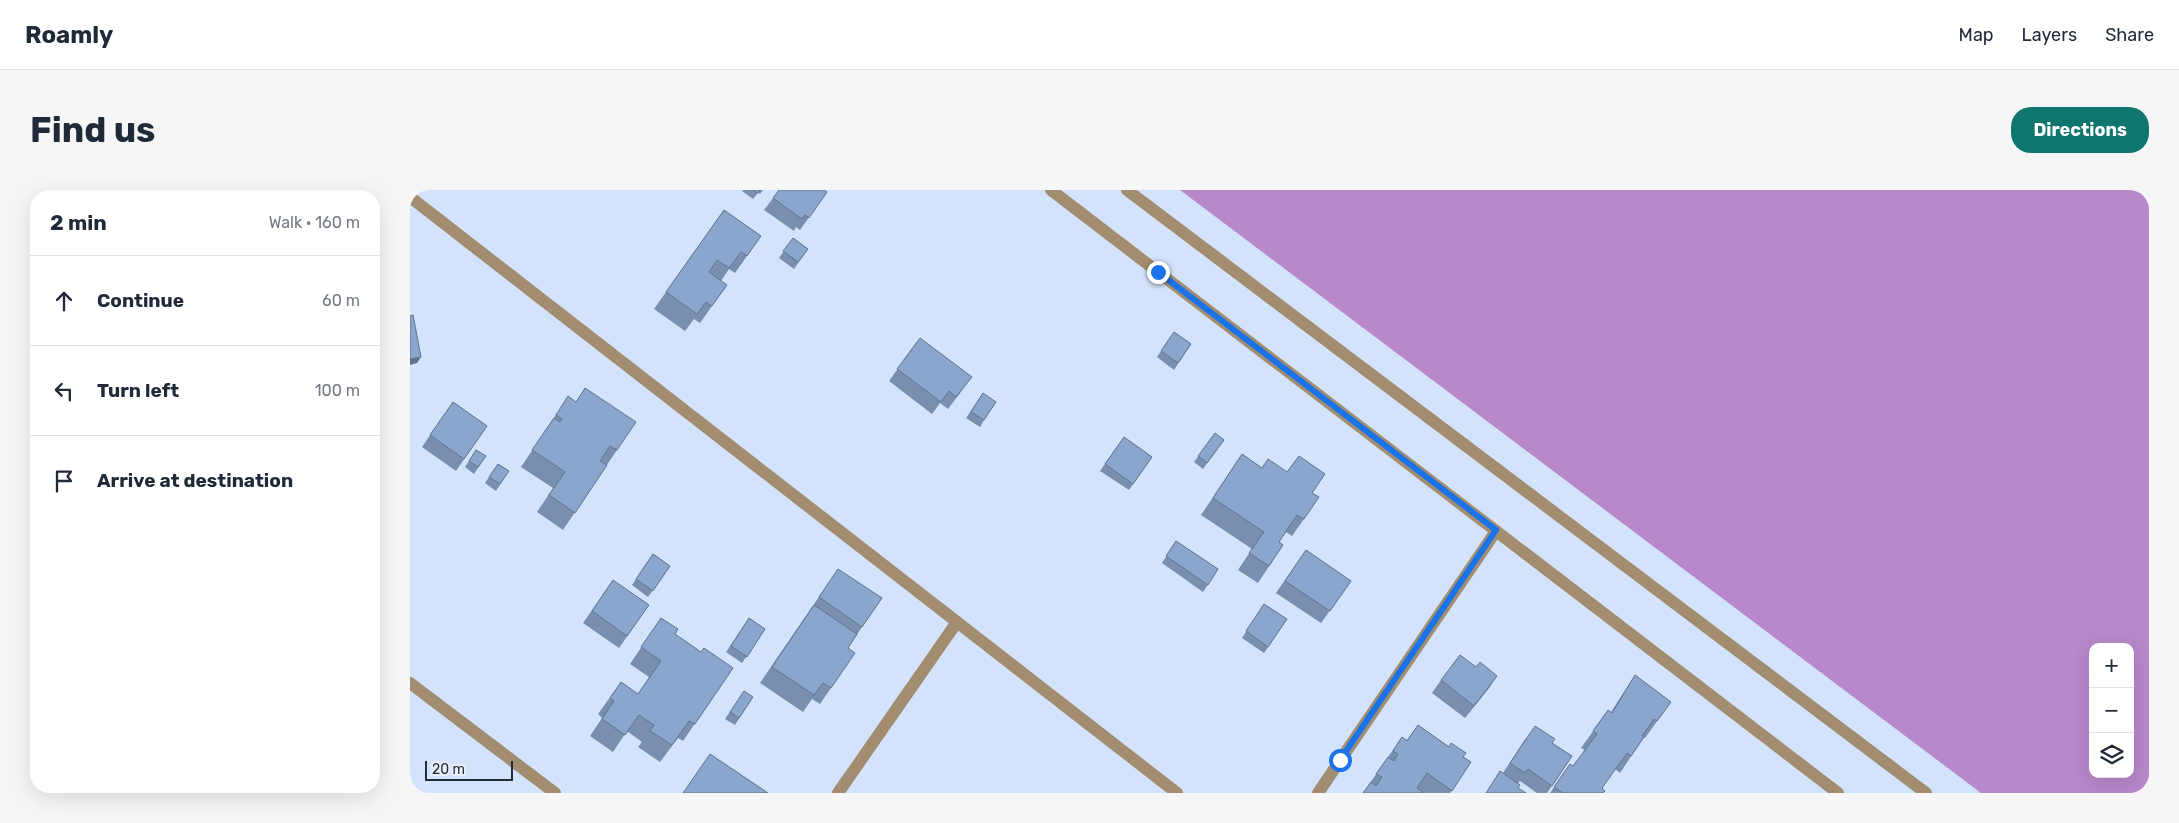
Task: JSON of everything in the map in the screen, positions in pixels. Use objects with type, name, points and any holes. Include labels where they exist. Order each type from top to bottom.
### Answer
[{"type":"street","points":[[1051,190],[1838,793]]},
{"type":"street","points":[[1127,190],[1926,793]]},
{"type":"street","points":[[410,197],[1177,793]]},
{"type":"street","points":[[1318,793],[1496,530]]},
{"type":"street","points":[[838,793],[957,622]]},
{"type":"street","points":[[410,683],[555,793]]},
{"type":"shaded area","points":[[1180,190],[2149,190],[2149,793],[1981,793]]},
{"type":"building","points":[[779,190],[824,190],[827,192],[809,218],[805,215],[802,219],[773,198]]},
{"type":"building","points":[[724,210],[761,236],[747,256],[741,252],[729,268],[717,260],[709,272],[727,285],[712,306],[706,302],[697,314],[666,292]]},
{"type":"building","points":[[793,238],[808,249],[798,262],[783,251]]},
{"type":"building","points":[[413,315],[421,357],[410,359],[410,316]]},
{"type":"building","points":[[1174,332],[1191,344],[1178,363],[1161,351]]},
{"type":"building","points":[[920,338],[972,377],[956,397],[949,391],[941,402],[897,369]]},
{"type":"building","points":[[585,388],[636,422],[617,450],[610,446],[600,461],[607,465],[575,513],[549,495],[565,472],[532,450],[554,418],[560,422],[562,419],[556,415],[568,396],[576,402]]},
{"type":"building","points":[[983,393],[996,402],[984,420],[971,412]]},
{"type":"building","points":[[453,402],[487,426],[464,459],[430,435]]},
{"type":"building","points":[[1215,433],[1224,440],[1207,463],[1198,456]]},
{"type":"building","points":[[1124,437],[1152,457],[1133,484],[1105,464]]},
{"type":"building","points":[[476,450],[486,456],[478,467],[469,461]]},
{"type":"building","points":[[1242,454],[1262,468],[1268,459],[1287,472],[1299,456],[1325,474],[1312,493],[1319,497],[1304,519],[1297,515],[1279,542],[1283,545],[1269,566],[1249,553],[1264,532],[1213,498]]},
{"type":"building","points":[[498,464],[509,471],[500,484],[489,477]]},
{"type":"building","points":[[1176,541],[1218,569],[1208,585],[1166,556]]},
{"type":"building","points":[[1306,550],[1351,581],[1330,611],[1285,581]]},
{"type":"building","points":[[653,554],[670,566],[653,591],[636,579]]},
{"type":"building","points":[[838,569],[882,598],[862,627],[819,597]]},
{"type":"building","points":[[613,580],[649,605],[627,636],[592,611]]},
{"type":"building","points":[[1264,604],[1287,619],[1268,647],[1246,631]]},
{"type":"building","points":[[814,605],[857,634],[848,648],[855,653],[831,688],[823,683],[814,695],[772,667]]},
{"type":"building","points":[[661,618],[678,629],[675,634],[701,652],[704,648],[733,668],[695,724],[689,721],[672,745],[650,731],[654,725],[639,715],[625,735],[602,719],[614,701],[610,698],[621,682],[638,694],[661,661],[641,647]]},
{"type":"building","points":[[749,618],[765,629],[747,657],[731,646]]},
{"type":"building","points":[[1460,655],[1476,667],[1480,662],[1497,676],[1474,706],[1441,680]]},
{"type":"building","points":[[1635,675],[1671,702],[1657,721],[1654,719],[1631,756],[1627,753],[1602,788],[1605,791],[1603,793],[1563,793],[1554,787],[1570,764],[1573,766],[1597,734],[1593,731],[1608,710],[1612,713]]},
{"type":"building","points":[[744,691],[753,697],[739,718],[730,712]]},
{"type":"building","points":[[1418,725],[1449,747],[1451,743],[1466,753],[1463,757],[1471,762],[1452,791],[1427,773],[1417,788],[1424,793],[1363,793],[1371,782],[1376,786],[1382,777],[1376,774],[1388,757],[1394,761],[1398,754],[1393,751],[1402,737],[1407,741]]},
{"type":"building","points":[[1535,726],[1555,739],[1552,743],[1572,756],[1552,786],[1528,769],[1525,773],[1510,763]]},
{"type":"building","points":[[710,754],[768,793],[683,793]]},
{"type":"building","points":[[1500,771],[1520,785],[1518,788],[1526,793],[1486,793]]},
{"type":"route","points":[[1158,272],[1496,530],[1340,760]]}]
